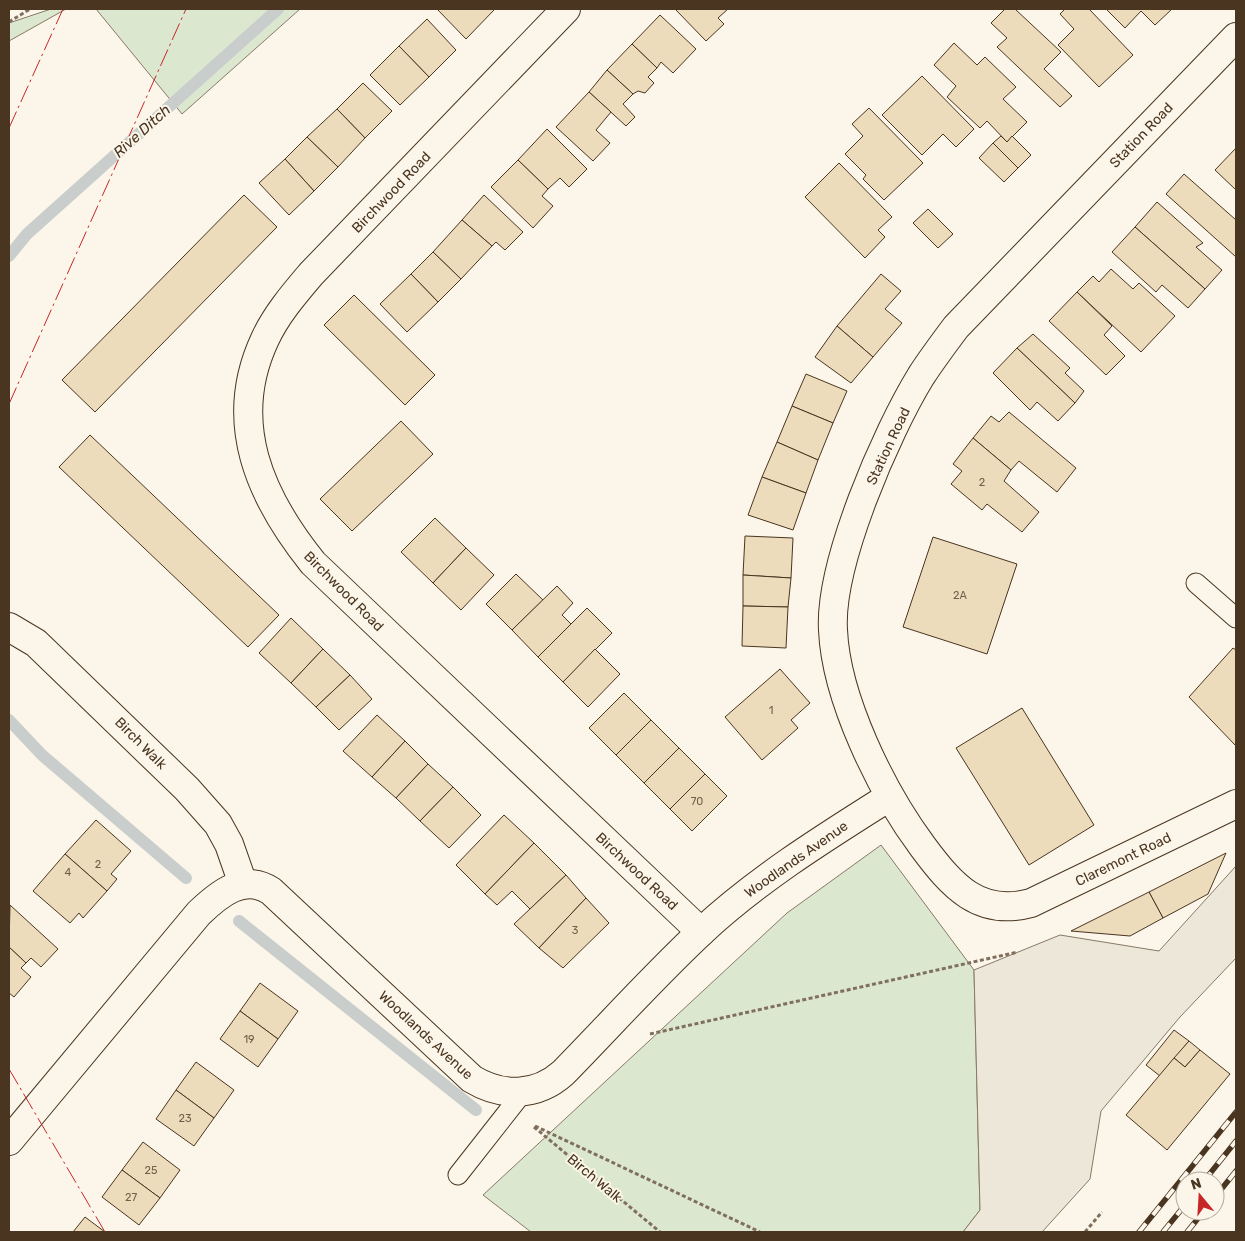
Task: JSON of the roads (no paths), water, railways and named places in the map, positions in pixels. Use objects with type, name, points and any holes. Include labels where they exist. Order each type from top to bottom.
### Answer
[{"type":"street","name":"Birchwood Road","points":[[566,9],[311,274],[290,299],[265,338],[254,369],[248,403],[248,430],[256,466],[268,497],[313,564],[701,932]]},
{"type":"street","name":"Station Road","points":[[1009,908],[984,904],[963,893],[928,855],[890,798],[847,701],[840,678],[832,629],[835,602],[847,544],[887,446],[920,378],[956,327],[1236,37]]},
{"type":"street","name":"Birch Walk","points":[[9,627],[36,643],[188,789],[222,831],[237,863],[243,884]]},
{"type":"street","name":"Woodlands Avenue","points":[[243,884],[259,884],[271,891],[472,1079],[500,1092],[524,1091],[542,1087],[563,1073],[701,932],[778,870],[890,798]]},
{"type":"street","name":"Claremont Road","points":[[1009,908],[1031,903],[1236,804]]},
{"type":"street","points":[[9,1141],[199,913],[224,892],[243,884]]},
{"type":"lane","points":[[1196,583],[1236,618]]},
{"type":"lane","points":[[458,1175],[524,1091]]},
{"type":"waterway","name":"Rive Ditch","points":[[9,256],[27,234],[278,9]]},
{"type":"waterway","points":[[9,720],[42,755],[186,878]]},
{"type":"waterway","points":[[239,921],[476,1110]]},
{"type":"railway","points":[[1139,1232],[1236,1112]]},
{"type":"railway","points":[[1212,1171],[1236,1141]]},
{"type":"railway","points":[[1225,1185],[1236,1171]]},
{"type":"railway","points":[[1163,1232],[1175,1217]]},
{"type":"railway","points":[[1187,1232],[1196,1221]]}]
